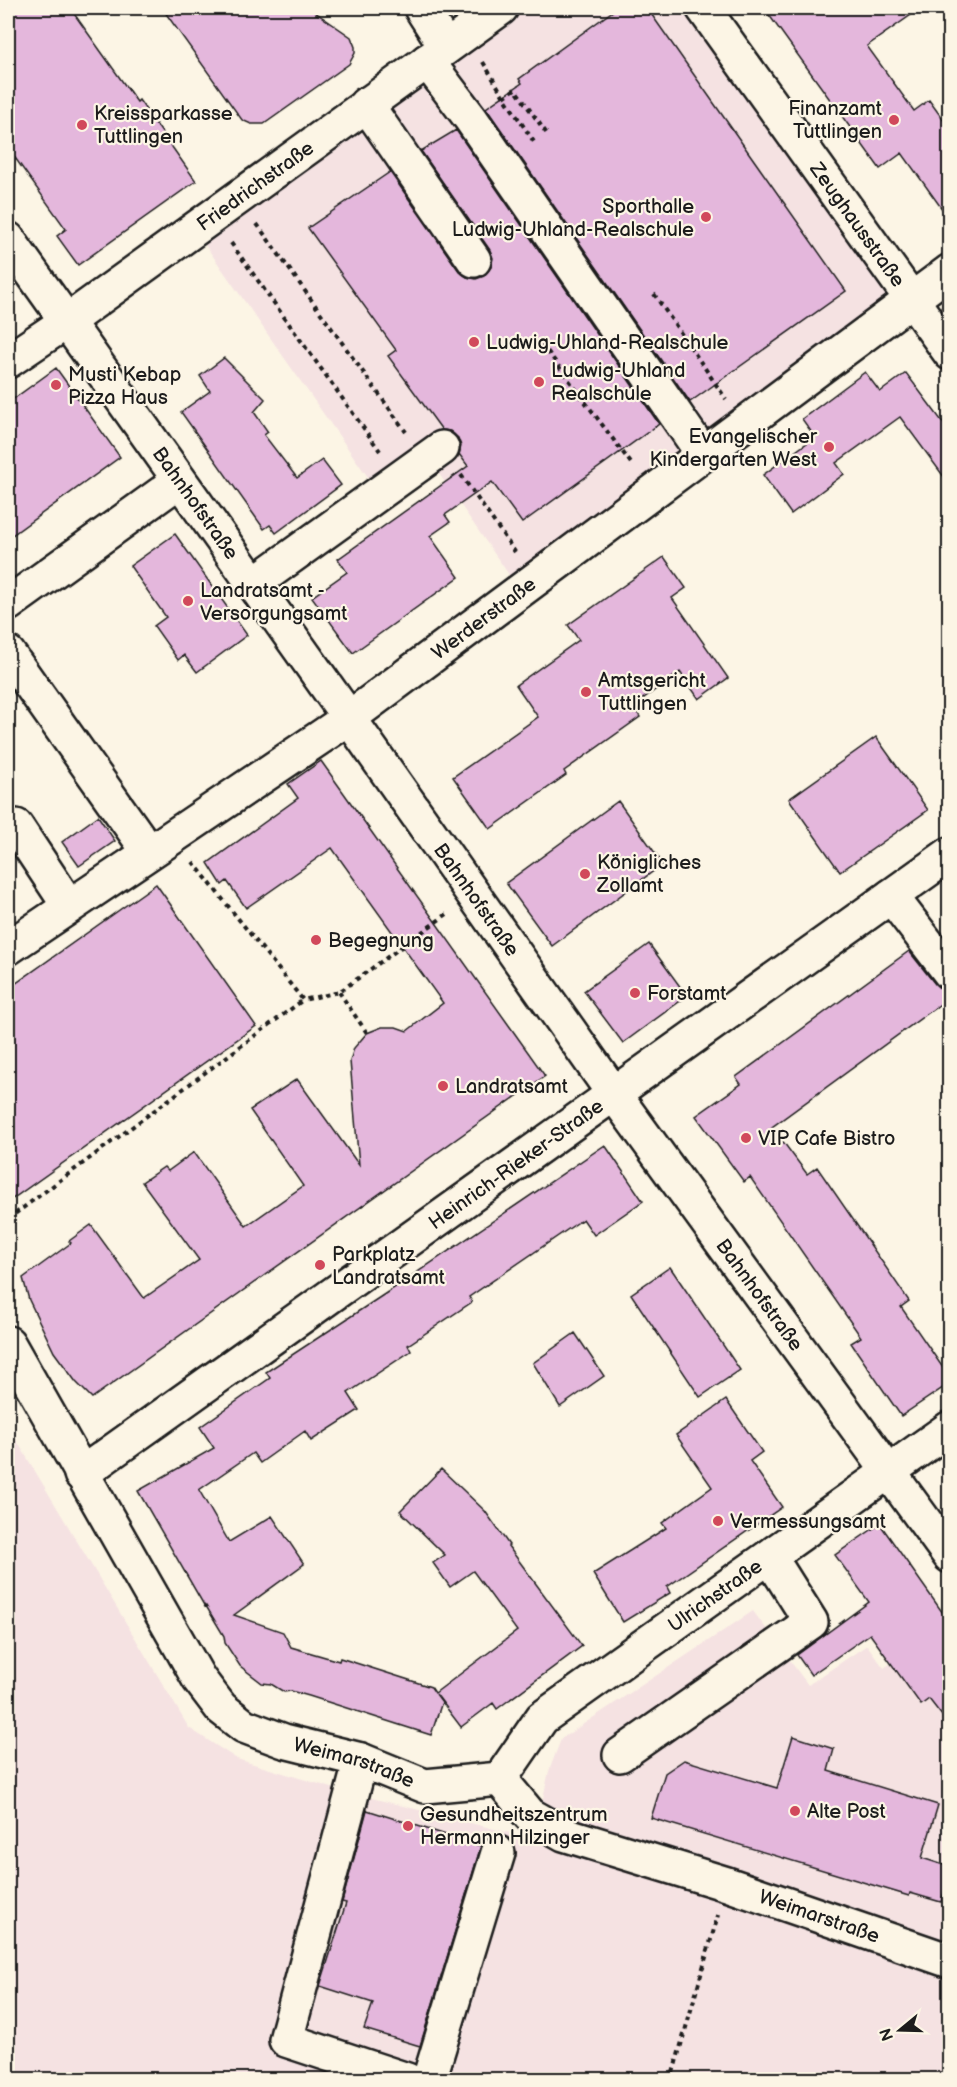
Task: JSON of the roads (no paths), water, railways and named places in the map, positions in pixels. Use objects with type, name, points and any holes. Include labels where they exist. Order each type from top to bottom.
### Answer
[{"type":"street","points":[[421,8],[446,47],[471,119],[703,454]]},
{"type":"street","name":"Friedrichstraße","points":[[8,361],[501,8]]},
{"type":"street","name":"Zeughausstraße","points":[[703,8],[950,353]]},
{"type":"street","points":[[366,104],[474,260]]},
{"type":"street","name":"Bahnhofstraße","points":[[8,239],[614,1094],[950,1556]]},
{"type":"street","name":"Werderstraße","points":[[8,948],[349,718],[950,271]]},
{"type":"street","points":[[253,584],[422,462]]},
{"type":"street","points":[[9,600],[179,481]]},
{"type":"street","points":[[8,653],[161,844]]},
{"type":"street","points":[[16,826],[69,906]]},
{"type":"street","name":"Heinrich-Rieker-Straße","points":[[81,1474],[950,854]]},
{"type":"street","points":[[891,896],[950,973]]},
{"type":"street","name":"Weimarstraße","points":[[8,1343],[199,1679],[221,1708],[244,1726],[284,1741],[361,1760],[425,1786],[500,1779],[530,1815],[564,1834],[727,1884],[950,1961]]},
{"type":"street","name":"Ulrichstraße","points":[[500,1779],[542,1718],[950,1428]]},
{"type":"street","points":[[620,1755],[811,1622],[770,1557]]},
{"type":"street","points":[[361,1760],[285,2040],[407,2079]]},
{"type":"street","points":[[429,2079],[498,1853]]},
{"type":"place","name":"Finanzamt Tuttlingen","points":[[894,120]]},
{"type":"place","name":"Kreissparkasse Tuttlingen","points":[[82,125]]},
{"type":"place","name":"Sporthalle Ludwig-Uhland-Realschule","points":[[706,217]]},
{"type":"place","name":"Ludwig-Uhland-Realschule","points":[[474,342]]},
{"type":"place","name":"Ludwig-Uhland Realschule","points":[[539,382]]},
{"type":"place","name":"Musti Kebap Pizza Haus","points":[[56,385]]},
{"type":"place","name":"Evangelischer Kindergarten West","points":[[829,447]]},
{"type":"place","name":"Landratsamt - Versorgungsamt","points":[[188,601]]},
{"type":"place","name":"Amtsgericht Tuttlingen","points":[[586,692]]},
{"type":"place","name":"Königliches Zollamt","points":[[585,874]]},
{"type":"place","name":"Begegnung","points":[[316,940]]},
{"type":"place","name":"Forstamt","points":[[635,993]]},
{"type":"place","name":"Landratsamt","points":[[443,1086]]},
{"type":"place","name":"VIP Cafe Bistro","points":[[746,1138]]},
{"type":"place","name":"Parkplatz Landratsamt","points":[[320,1265]]},
{"type":"place","name":"Vermessungsamt","points":[[718,1521]]},
{"type":"place","name":"Alte Post","points":[[795,1811]]},
{"type":"place","name":"Gesundheitszentrum Hermann Hilzinger","points":[[408,1826]]}]
